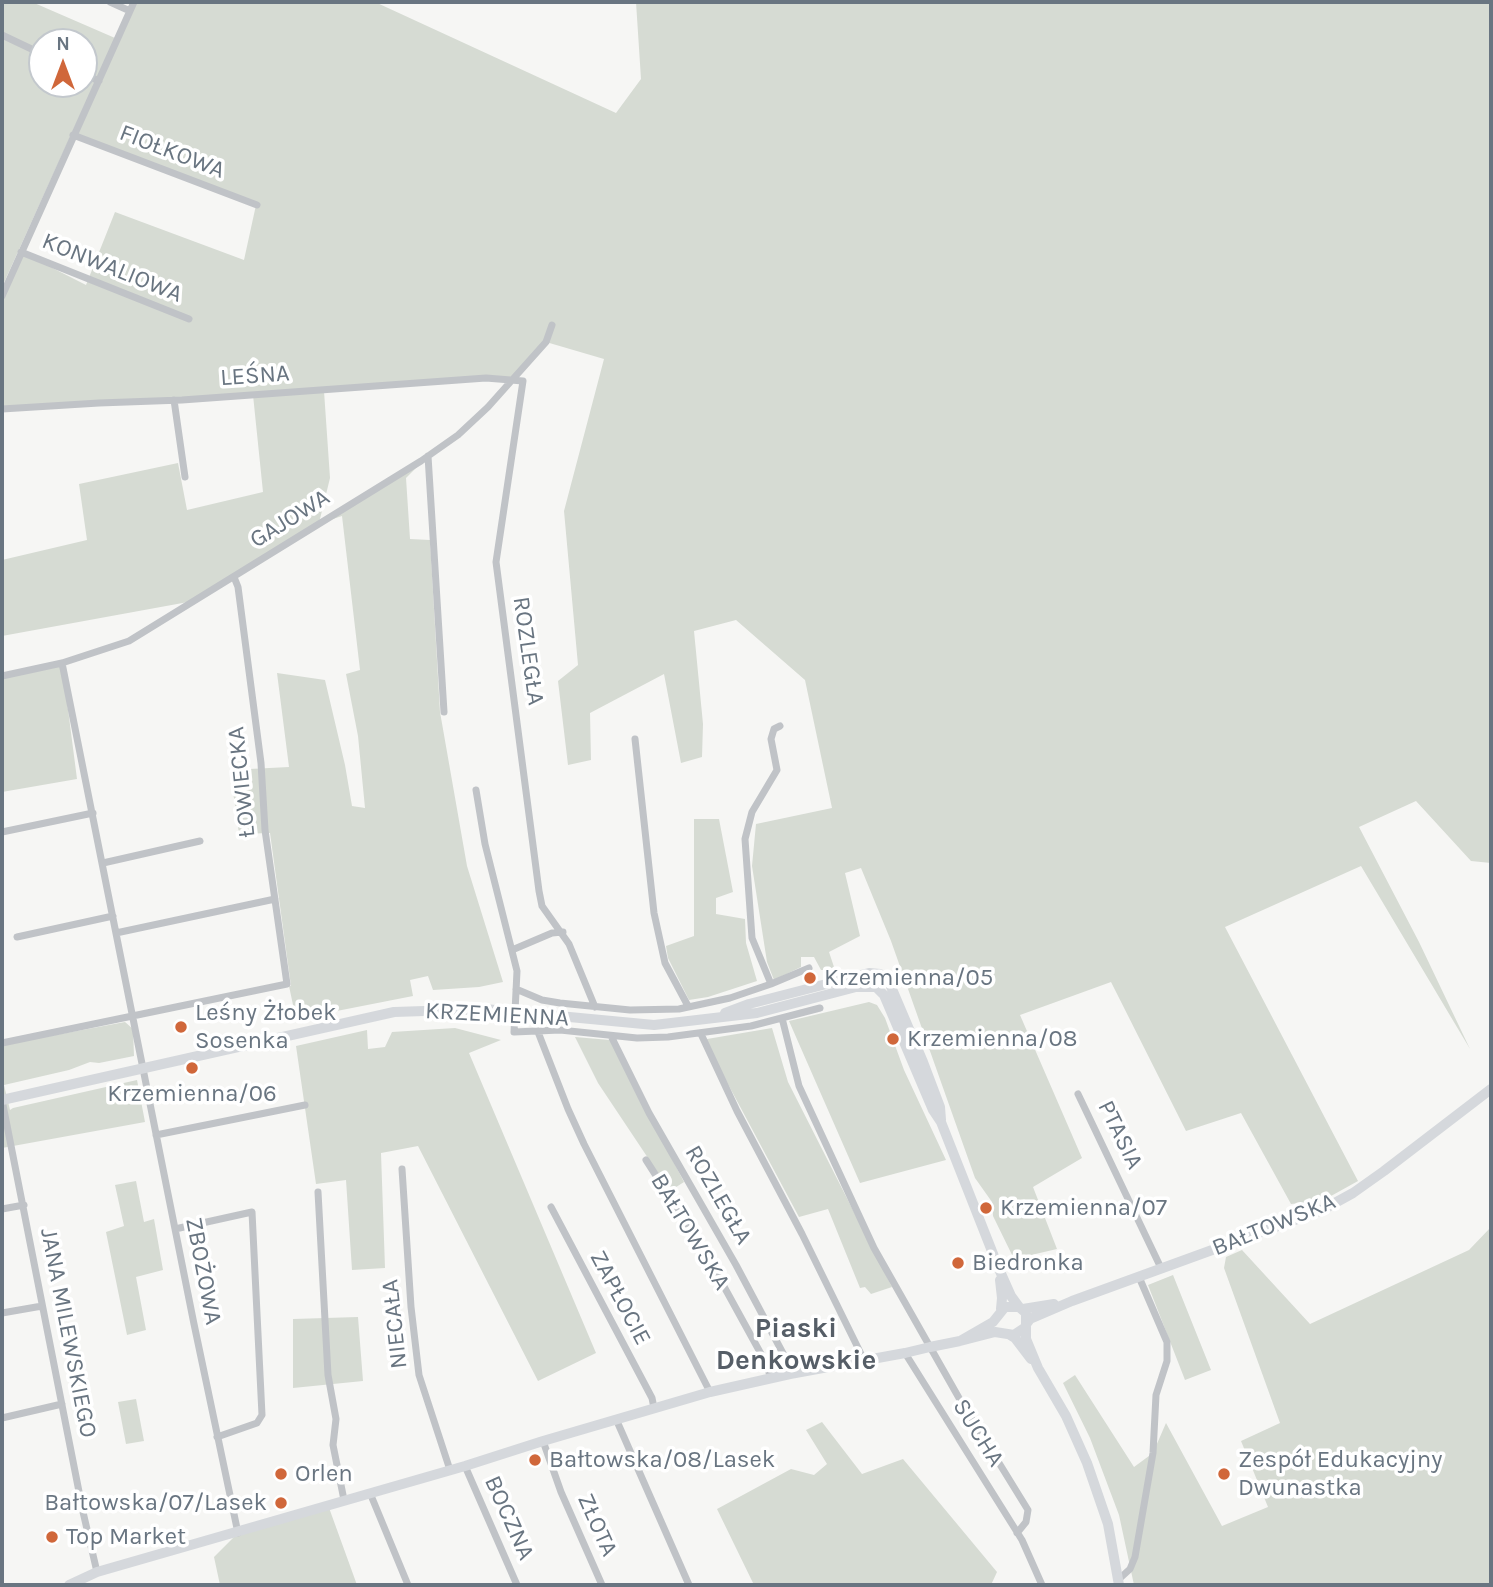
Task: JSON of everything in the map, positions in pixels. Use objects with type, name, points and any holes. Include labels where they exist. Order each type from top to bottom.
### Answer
[{"type":"main road","name":"KRZEMIENNA","points":[[2,1100],[394,1012],[447,1009],[513,1011],[607,1023],[654,1025],[708,1019],[761,1000],[869,973],[880,974],[889,982],[923,1062],[940,1107],[941,1122],[999,1269],[1011,1296],[1021,1308]]},
{"type":"main road","name":"BAŁTOWSKA","points":[[1026,1325],[1030,1319],[1072,1301],[1322,1210],[1353,1193],[1384,1171],[1491,1089]]},
{"type":"main road","name":"KRZEMIENNA","points":[[999,1269],[1002,1298],[999,1314]]},
{"type":"main road","name":"BAŁTOWSKA","points":[[1021,1308],[1072,1301]]},
{"type":"main road","points":[[960,1341],[991,1324],[1010,1305],[1021,1308],[1026,1325],[1026,1339],[1038,1368]]},
{"type":"main road","points":[[999,1314],[999,1327],[1015,1338],[1038,1368],[1066,1416],[1087,1463],[1108,1524],[1118,1583]]},
{"type":"main road","points":[[69,1585],[97,1573],[710,1392],[995,1332],[1019,1334],[1026,1325]]},
{"type":"street","points":[[110,2],[130,11]]},
{"type":"street","points":[[2,296],[134,2]]},
{"type":"street","points":[[2,35],[28,47]]},
{"type":"street","name":"FIOŁKOWA","points":[[73,135],[257,205]]},
{"type":"street","name":"KONWALIOWA","points":[[21,252],[189,319]]},
{"type":"street","name":"GAJOWA","points":[[2,676],[62,663],[129,641],[428,456],[458,435],[488,407],[546,342],[552,326]]},
{"type":"street","name":"LEŚNA","points":[[2,410],[486,378],[511,379]]},
{"type":"street","name":"ROZLEGŁA","points":[[511,379],[523,380],[496,562],[539,891],[542,906],[563,932],[595,1007]]},
{"type":"street","points":[[174,400],[185,477]]},
{"type":"street","points":[[428,456],[444,712]]},
{"type":"street","name":"ŁOWIECKA","points":[[133,1017],[287,984],[265,830],[261,763],[238,587],[234,577]]},
{"type":"street","name":"ZBOŻOWA","points":[[62,663],[238,1533]]},
{"type":"street","points":[[771,984],[752,938],[744,839],[752,812],[777,769],[771,738],[774,729],[780,726]]},
{"type":"street","points":[[635,739],[654,913],[666,963],[688,1006]]},
{"type":"street","points":[[476,790],[485,844],[517,971],[514,1032],[561,1030],[648,1038],[701,1034],[820,1008]]},
{"type":"street","points":[[2,832],[93,813]]},
{"type":"street","points":[[103,863],[200,841]]},
{"type":"street","points":[[116,933],[275,899]]},
{"type":"street","points":[[18,937],[113,916]]},
{"type":"street","points":[[512,950],[552,933],[563,932]]},
{"type":"street","points":[[516,989],[542,1000],[595,1007],[658,1010],[730,998],[808,968]]},
{"type":"street","points":[[2,1043],[133,1017]]},
{"type":"street","points":[[782,1018],[799,1086],[874,1248],[1027,1510],[1026,1522],[1017,1534]]},
{"type":"street","points":[[538,1032],[584,1144],[710,1392]]},
{"type":"street","points":[[701,1034],[737,1111],[864,1360]]},
{"type":"street","name":"ROZLEGŁA","points":[[611,1036],[649,1114],[736,1265],[786,1359],[790,1374]]},
{"type":"street","name":"PTASIA","points":[[1078,1094],[1161,1268]]},
{"type":"street","name":"JANA MILEWSKIEGO","points":[[2,1100],[97,1573]]},
{"type":"street","points":[[156,1135],[305,1105]]},
{"type":"street","name":"BAŁTOWSKA","points":[[646,1160],[705,1252],[766,1363],[771,1379]]},
{"type":"street","name":"NIECAŁA","points":[[402,1169],[411,1307],[419,1375],[450,1470]]},
{"type":"street","points":[[318,1192],[328,1376],[336,1419],[333,1445],[344,1500]]},
{"type":"street","points":[[2,1209],[24,1205]]},
{"type":"street","name":"ZAPŁOCIE","points":[[551,1207],[652,1398],[654,1408]]},
{"type":"street","points":[[175,1229],[252,1212],[262,1415],[257,1423],[217,1437]]},
{"type":"street","points":[[1118,1583],[1130,1569],[1135,1557],[1153,1453],[1156,1395],[1167,1361],[1167,1342],[1139,1276]]},
{"type":"street","points":[[2,1313],[42,1306]]},
{"type":"street","name":"SUCHA","points":[[905,1353],[1017,1534],[1043,1585]]},
{"type":"street","points":[[2,1418],[62,1404]]},
{"type":"street","points":[[616,1419],[689,1585]]},
{"type":"street","name":"ZŁOTA","points":[[543,1441],[561,1492],[602,1585]]},
{"type":"street","name":"BOCZNA","points":[[466,1466],[517,1585]]},
{"type":"street","points":[[370,1493],[408,1585]]},
{"type":"shaded area","points":[[2,2],[32,2],[92,28],[28,28],[28,98],[88,98],[2,287]]},
{"type":"shaded area","points":[[137,2],[375,2],[616,113],[641,79],[636,2],[1491,2],[1491,863],[1471,861],[1416,801],[1359,827],[1419,942],[1470,1049],[1361,866],[1225,927],[1358,1181],[1322,1201],[1291,1204],[1241,1113],[1186,1131],[1111,982],[1020,1015],[1082,1158],[1033,1187],[1057,1249],[1014,1259],[993,1216],[992,1202],[975,1178],[891,941],[861,868],[845,873],[860,936],[829,952],[835,970],[821,970],[814,957],[801,957],[801,967],[774,980],[767,962],[752,866],[756,824],[832,808],[805,680],[736,620],[694,631],[703,724],[702,757],[681,763],[664,674],[590,713],[591,760],[568,765],[558,681],[578,665],[564,511],[604,359],[546,342],[511,379],[324,391],[330,478],[319,523],[428,456],[406,478],[410,539],[430,540],[440,712],[467,866],[503,982],[479,987],[433,990],[428,976],[410,980],[413,996],[296,1019],[289,986],[270,833],[239,834],[230,770],[289,767],[277,673],[325,680],[352,806],[365,808],[358,736],[346,674],[360,670],[342,516],[318,524],[199,600],[2,636],[2,560],[87,540],[79,484],[178,463],[187,510],[263,492],[253,395],[2,409],[2,296],[21,252],[86,285],[115,212],[244,260],[256,205],[73,135],[91,98],[98,98],[98,83]]},
{"type":"shaded area","points":[[98,31],[115,38],[98,75]]},
{"type":"shaded area","points":[[62,663],[77,779],[2,792],[2,676]]},
{"type":"shaded area","points":[[694,819],[719,819],[733,892],[716,898],[716,914],[745,919],[746,943],[757,981],[708,997],[689,1000],[668,958],[666,946],[694,936]]},
{"type":"shaded area","points":[[869,1002],[877,1005],[885,1018],[904,1070],[946,1160],[860,1183],[789,1021]]},
{"type":"shaded area","points":[[125,1022],[133,1029],[134,1056],[99,1063],[90,1062],[69,1070],[4,1085],[10,1110],[137,1080],[145,1122],[2,1148],[2,1045]]},
{"type":"shaded area","points":[[455,1028],[501,1040],[469,1053],[596,1353],[538,1381],[418,1146],[381,1153],[385,1268],[352,1270],[346,1180],[316,1184],[296,1046],[367,1030],[368,1049],[385,1047],[392,1032]]},
{"type":"shaded area","points":[[772,1028],[788,1082],[892,1287],[871,1294],[865,1287],[860,1288],[828,1209],[799,1217],[705,1041]]},
{"type":"shaded area","points":[[575,1037],[610,1040],[684,1182],[670,1191],[598,1083]]},
{"type":"shaded area","points":[[136,1181],[144,1222],[154,1219],[163,1270],[136,1277],[146,1330],[127,1335],[106,1232],[124,1226],[115,1185]]},
{"type":"shaded area","points":[[1491,1227],[1491,1585],[1134,1585],[1119,1515],[1090,1438],[1063,1383],[1075,1375],[1134,1467],[1153,1453],[1166,1423],[1222,1526],[1268,1507],[1241,1441],[1280,1423],[1224,1268],[1226,1257],[1242,1250],[1310,1324],[1469,1250]]},
{"type":"shaded area","points":[[1173,1275],[1211,1370],[1185,1380],[1148,1285]]},
{"type":"shaded area","points":[[358,1317],[363,1381],[293,1388],[293,1319]]},
{"type":"shaded area","points":[[136,1399],[144,1441],[126,1444],[118,1402]]},
{"type":"shaded area","points":[[822,1422],[862,1474],[903,1459],[997,1572],[991,1585],[754,1585],[717,1509],[791,1469],[814,1475],[827,1464],[806,1430]]},
{"type":"shaded area","points":[[328,1505],[357,1585],[220,1585],[214,1557],[238,1533]]},
{"type":"place","name":"Krzemienna/05","points":[[810,978]]},
{"type":"place","name":"Leśny Żłobek Sosenka","points":[[181,1027]]},
{"type":"place","name":"Krzemienna/08","points":[[893,1039]]},
{"type":"place","name":"Krzemienna/06","points":[[192,1068]]},
{"type":"place","name":"Krzemienna/07","points":[[986,1208]]},
{"type":"place","name":"Biedronka","points":[[958,1263]]},
{"type":"place","name":"Bałtowska/08/Lasek","points":[[535,1460]]},
{"type":"place","name":"Orlen","points":[[281,1474]]},
{"type":"place","name":"Zespół Edukacyjny Dwunastka","points":[[1224,1474]]},
{"type":"place","name":"Bałtowska/07/Lasek","points":[[281,1503]]},
{"type":"place","name":"Top Market","points":[[52,1537]]},
{"type":"district","name":"Piaski Denkowskie","points":[[796,1345]]}]
